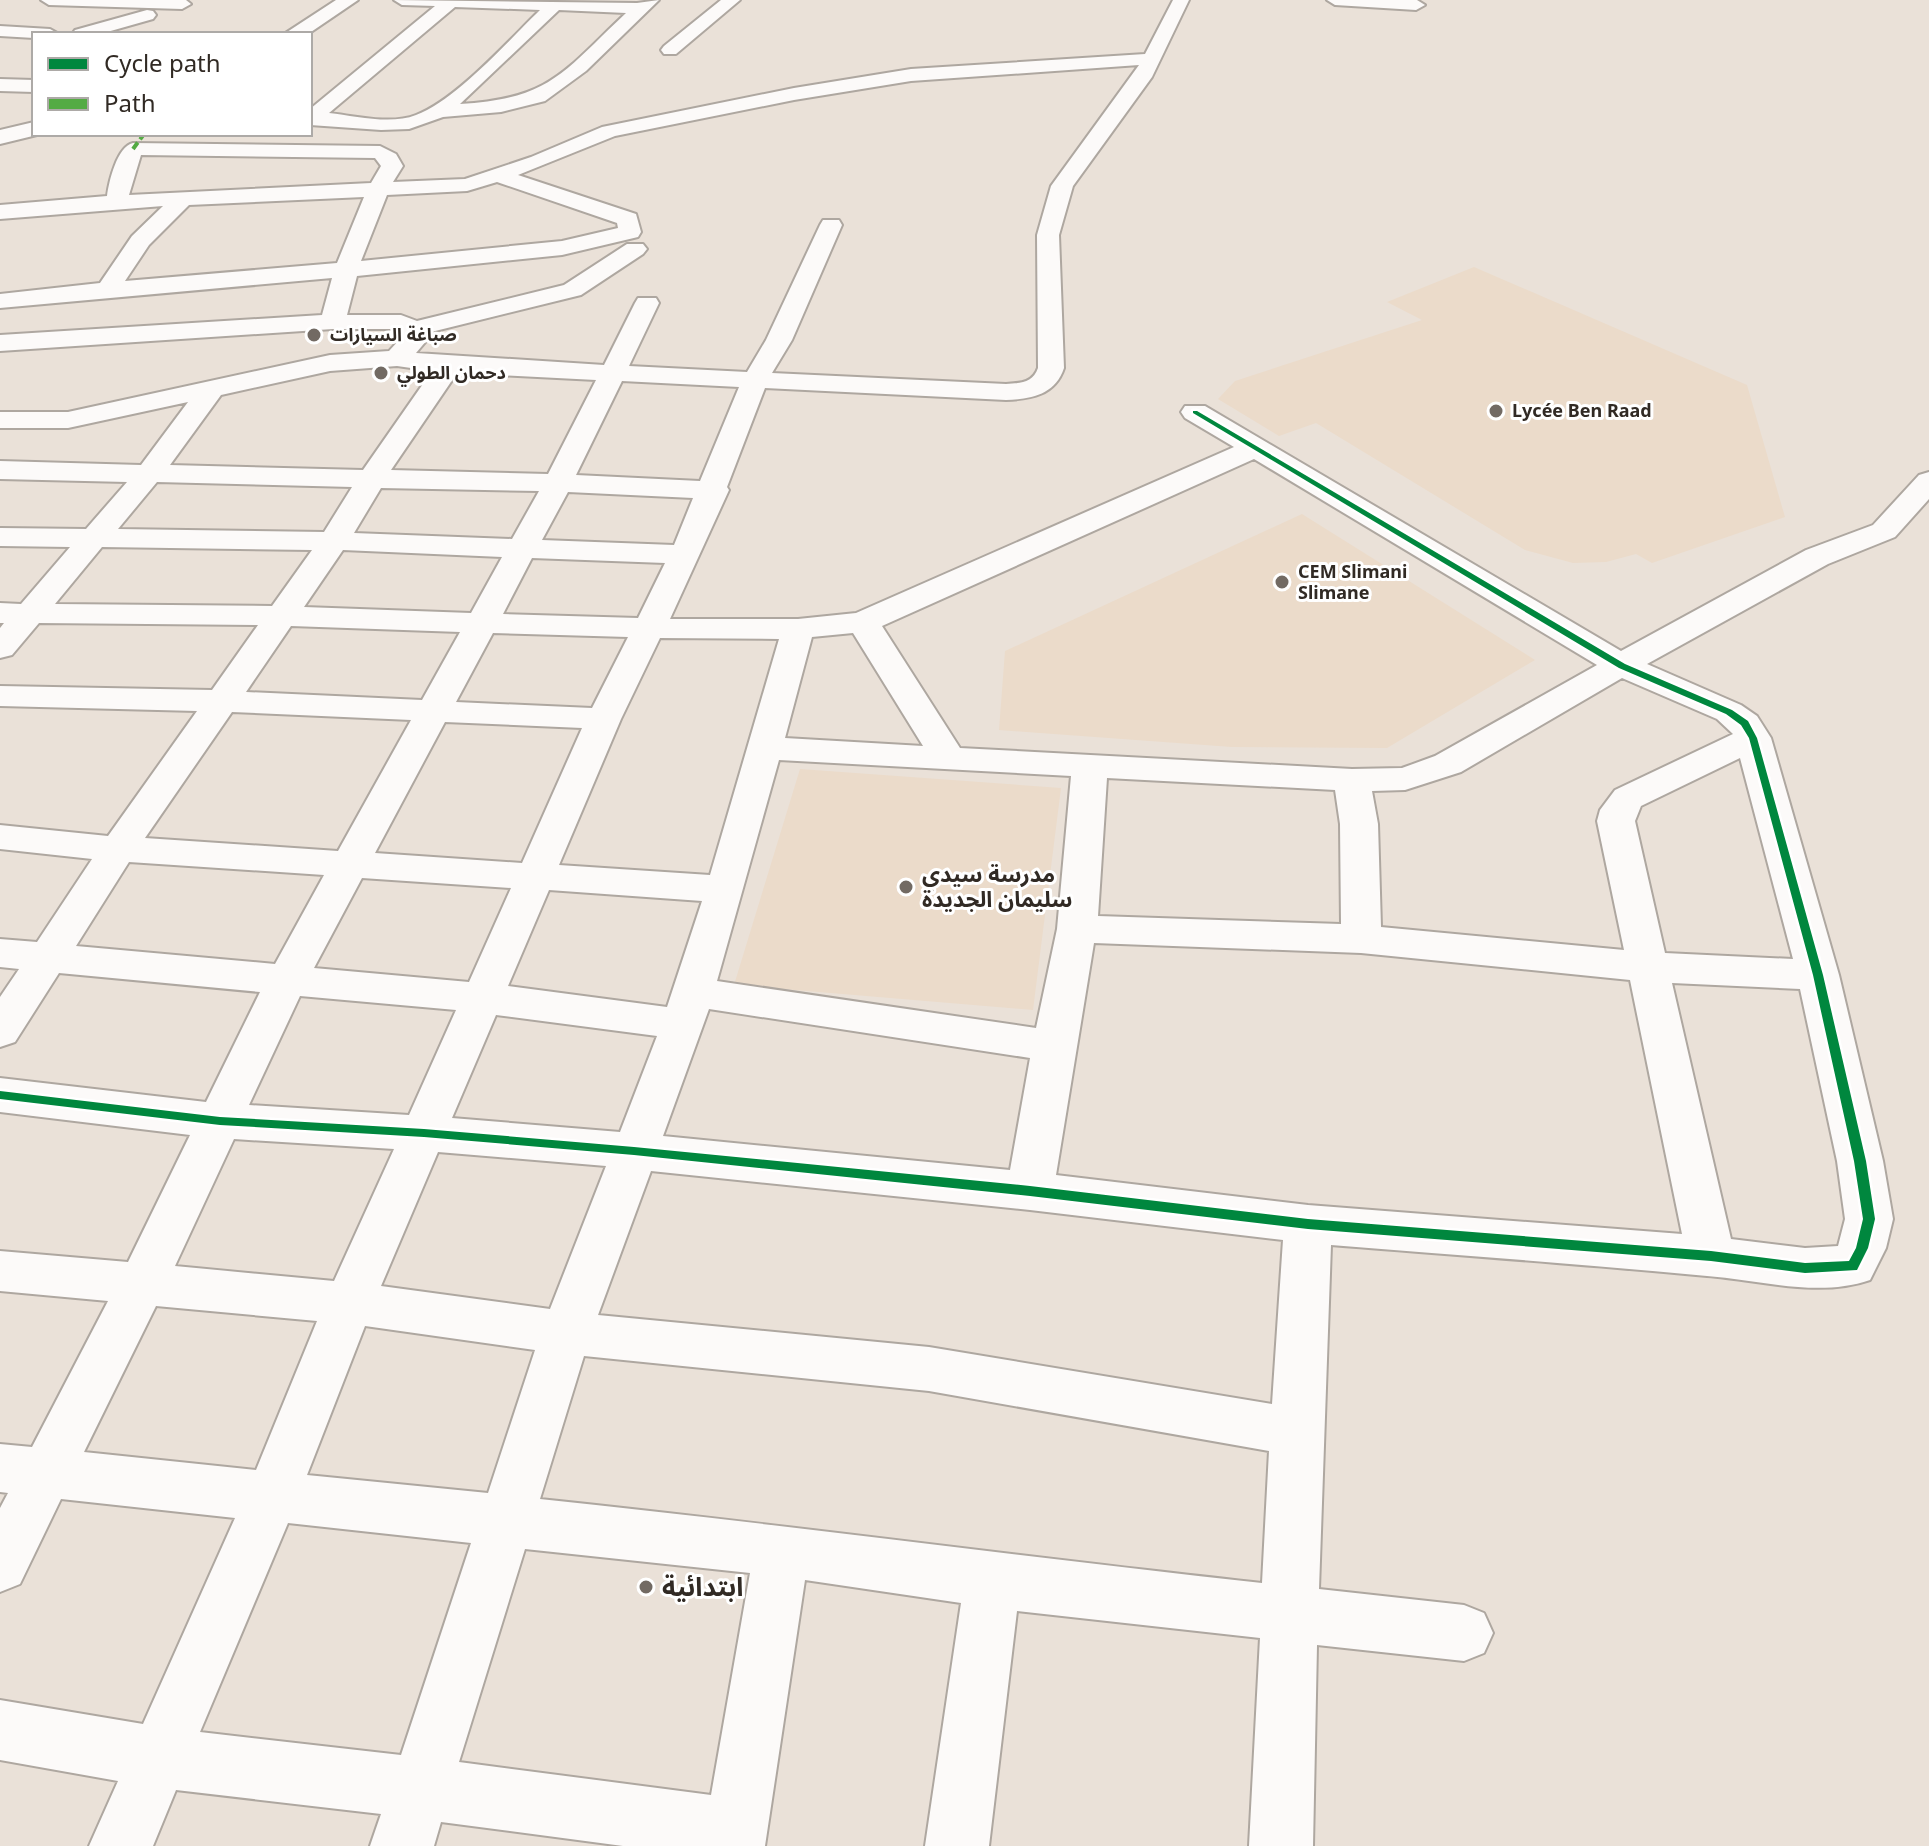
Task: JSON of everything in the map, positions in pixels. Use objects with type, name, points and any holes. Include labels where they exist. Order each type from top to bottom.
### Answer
[{"type":"street","points":[[49,0],[182,4]]},
{"type":"street","points":[[88,32],[201,0]]},
{"type":"street","points":[[297,32],[349,0]]},
{"type":"street","points":[[402,0],[554,6],[646,4]]},
{"type":"street","points":[[670,50],[732,0]]},
{"type":"street","points":[[0,420],[68,420],[330,363],[397,358],[449,365],[1006,392],[1039,387],[1049,379],[1051,368],[1048,235],[1062,186],[1143,77],[1181,0]]},
{"type":"street","points":[[1335,0],[1416,5]]},
{"type":"street","points":[[312,117],[452,1]]},
{"type":"street","points":[[439,111],[503,105],[538,97],[578,66],[646,4]]},
{"type":"street","points":[[312,118],[408,122],[424,119],[439,111],[554,6]]},
{"type":"street","points":[[0,31],[32,33]]},
{"type":"street","points":[[0,212],[118,202],[376,192],[467,185],[609,131],[794,94],[911,75],[1152,59]]},
{"type":"street","points":[[0,85],[32,86]]},
{"type":"street","points":[[0,129],[29,130]]},
{"type":"street","points":[[0,137],[29,130]]},
{"type":"street","points":[[268,152],[286,136]]},
{"type":"street","points":[[118,202],[119,186],[133,149],[380,152],[389,158],[392,166],[376,192],[344,271],[333,322]]},
{"type":"street","points":[[0,301],[108,289],[344,271],[552,248],[608,240],[630,232],[628,219],[497,175]]},
{"type":"street","points":[[108,289],[140,241],[183,199]]},
{"type":"street","points":[[121,1846],[271,1498],[349,1303],[604,719],[685,555],[714,490],[756,378],[779,340],[831,225]]},
{"type":"street","points":[[0,343],[333,322],[401,322],[414,329],[572,290],[635,249]]},
{"type":"street","points":[[0,1565],[24,1471],[142,1284],[286,981],[348,863],[435,711],[480,622],[523,549],[647,303]]},
{"type":"street","points":[[397,358],[414,340],[414,329]]},
{"type":"street","points":[[0,1031],[118,849],[334,541],[372,478],[449,365]]},
{"type":"street","points":[[0,648],[14,613],[96,538],[149,474],[212,388]]},
{"type":"street","points":[[0,1095],[220,1121],[424,1133],[634,1151],[1030,1191],[1308,1224],[1711,1256],[1805,1268],[1853,1266],[1862,1248],[1869,1219],[1860,1161],[1818,975],[1753,738],[1745,723],[1729,712],[1622,666],[1195,412]]},
{"type":"street","points":[[2,470],[68,420]]},
{"type":"street","points":[[14,613],[280,616],[647,629],[798,629],[863,622],[1254,449]]},
{"type":"street","points":[[2,470],[558,483],[714,490]]},
{"type":"street","points":[[765,748],[1352,780],[1405,779],[1435,771],[1817,557],[1884,531],[1929,481]]},
{"type":"street","points":[[0,537],[334,541],[685,555]]},
{"type":"street","points":[[863,622],[950,760]]},
{"type":"street","points":[[402,1846],[566,1333],[687,1008],[725,889],[798,629]]},
{"type":"street","points":[[0,696],[224,701],[604,719]]},
{"type":"street","points":[[1711,1256],[1617,831],[1619,810],[1628,798],[1753,738]]},
{"type":"street","points":[[1030,1191],[1077,929],[1090,767]]},
{"type":"street","points":[[1352,780],[1359,824],[1361,939]]},
{"type":"street","points":[[0,837],[118,849],[725,889]]},
{"type":"street","points":[[1077,929],[1361,939],[1646,967],[1818,975]]},
{"type":"street","points":[[0,953],[483,998],[687,1008],[1054,1046]]},
{"type":"street","points":[[1281,1846],[1296,1432],[1308,1224]]},
{"type":"street","points":[[0,1271],[349,1303],[566,1333],[929,1369],[1296,1432]]},
{"type":"street","points":[[24,1471],[782,1550],[992,1581],[1464,1633]]},
{"type":"street","points":[[0,1730],[161,1758],[421,1788],[734,1838],[782,1550]]},
{"type":"street","points":[[957,1846],[992,1581]]},
{"type":"shaded area","name":"Lycée Ben Raad","points":[[1474,267],[1747,385],[1785,517],[1652,563],[1636,554],[1606,562],[1573,563],[1525,550],[1316,423],[1279,436],[1218,399],[1235,381],[1422,320],[1387,302]]},
{"type":"shaded area","name":"CEM Slimani Slimane","points":[[1302,514],[1535,660],[1387,748],[1232,747],[999,730],[1005,651]]},
{"type":"shaded area","name":"مدرسة سيدي سليمان الجديدة","points":[[800,769],[1061,788],[1033,1010],[734,985]]},
{"type":"marked path","points":[[133,149],[143,136]]},
{"type":"cycle path","points":[[0,1095],[220,1121],[424,1133],[634,1151],[1030,1191],[1308,1224],[1711,1256],[1805,1268],[1853,1266],[1862,1248],[1869,1219],[1860,1161],[1818,975],[1753,738],[1745,723],[1729,712],[1622,666],[1195,412]]},
{"type":"place","name":"صباغة السيارات","points":[[314,335]]},
{"type":"place","name":"دحمان الطولي","points":[[381,373]]},
{"type":"place","name":"Lycée Ben Raad","points":[[1496,411]]},
{"type":"place","name":"CEM Slimani Slimane","points":[[1282,582]]},
{"type":"place","name":"مدرسة سيدي سليمان الجديدة","points":[[906,887]]},
{"type":"place","name":"ابتدائية","points":[[646,1587]]}]
